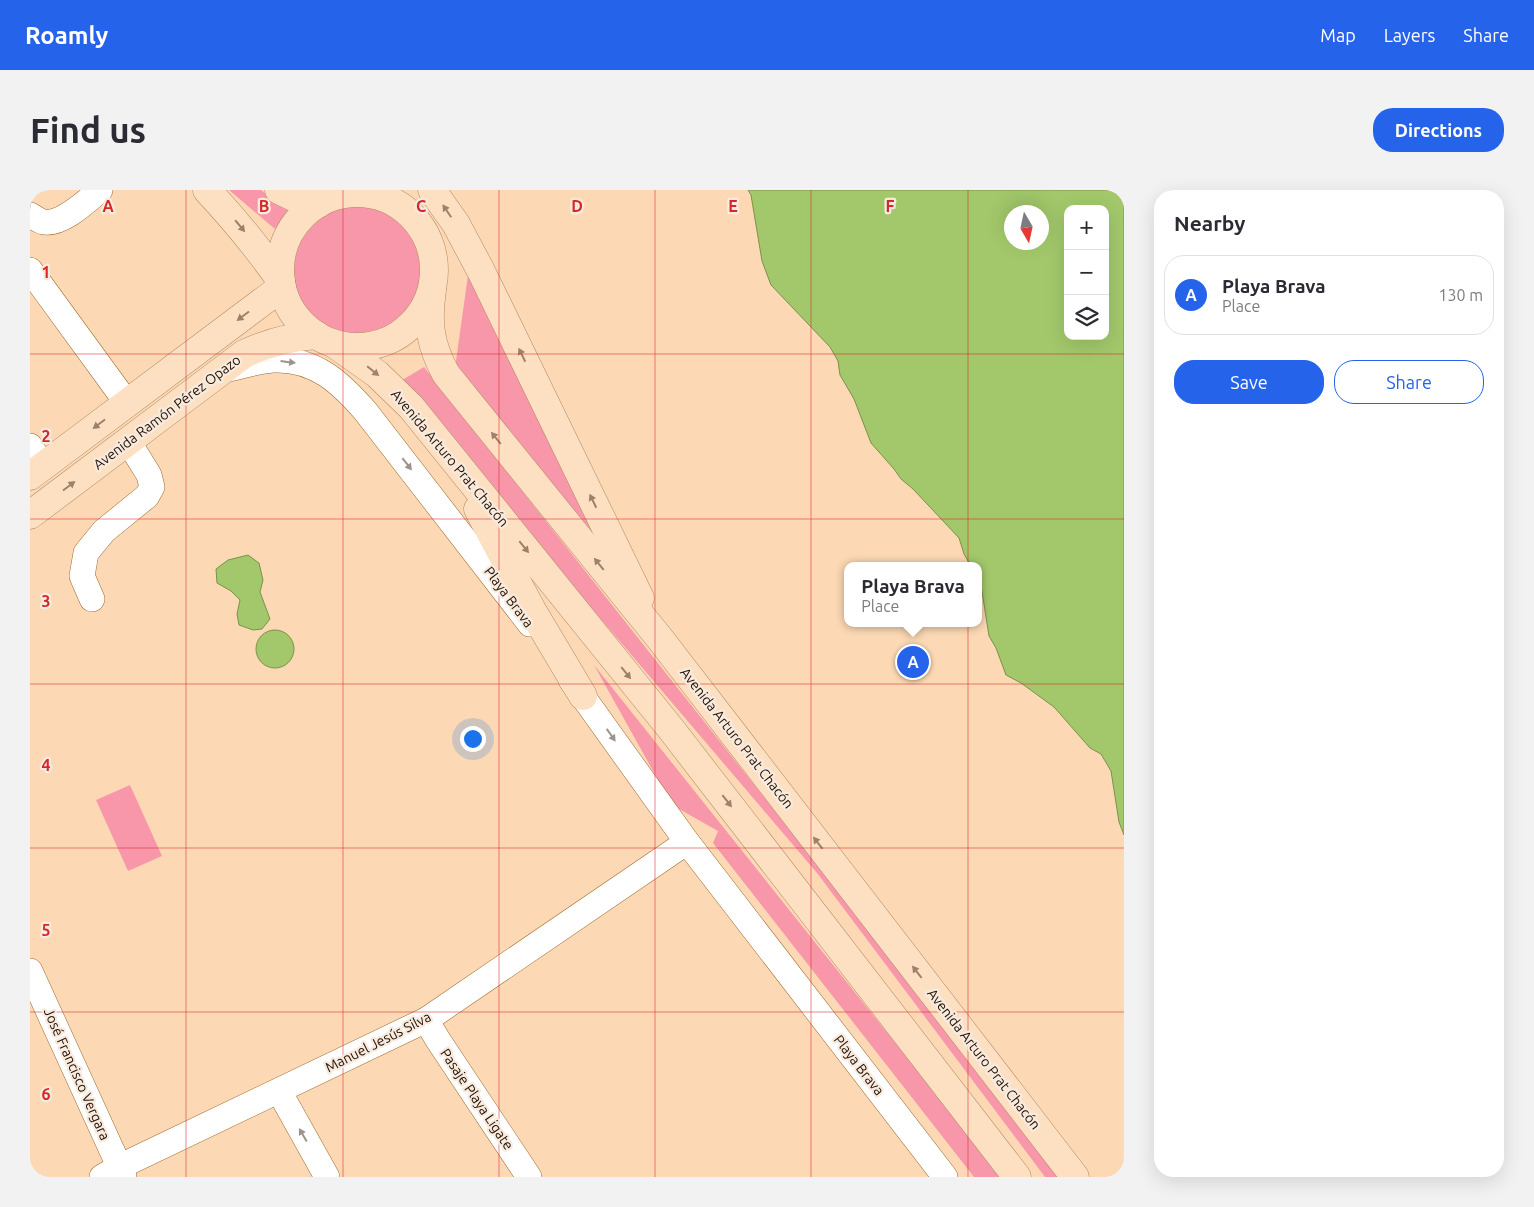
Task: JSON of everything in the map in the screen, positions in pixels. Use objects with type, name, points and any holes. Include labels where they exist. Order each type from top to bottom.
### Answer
[{"type":"main road","points":[[34,463],[127,403],[282,284],[256,246],[207,190]]},
{"type":"main road","points":[[279,190],[302,201],[319,197]]},
{"type":"main road","points":[[432,190],[456,224],[481,271],[660,640]]},
{"type":"main road","name":"Avenida Arturo Prat Chacón","points":[[1017,1177],[671,729],[411,407],[356,358],[324,339],[298,319],[286,298],[282,284],[281,258],[288,237],[319,197],[365,194],[388,200],[403,201],[424,231],[433,254],[434,278],[429,307],[429,325],[432,343],[446,374],[660,640],[1075,1177]]},
{"type":"main road","name":"Avenida Arturo Prat Chacón","points":[[324,339],[358,347],[394,338],[414,322],[428,302],[432,290]]},
{"type":"main road","name":"Avenida Ramón Pérez Opazo","points":[[30,515],[244,354],[277,340],[296,336],[324,339]]},
{"type":"main road","points":[[445,448],[533,612],[583,696]]},
{"type":"street","points":[[30,215],[41,222],[58,220],[82,206],[100,190]]},
{"type":"street","points":[[30,270],[127,403]]},
{"type":"street","name":"Playa Brava","points":[[223,370],[275,360],[303,364],[330,376],[366,412],[465,538],[583,696],[687,842],[946,1177]]},
{"type":"street","points":[[92,599],[82,576],[86,553],[104,531],[147,496],[152,487],[148,475],[128,441]]},
{"type":"street","name":"Manuel Jesús Silva","points":[[115,1174],[279,1091],[426,1020],[687,842]]},
{"type":"street","name":"José Francisco Vergara","points":[[30,971],[115,1174]]},
{"type":"street","name":"Pasaje Playa Ligate","points":[[426,1020],[529,1177]]},
{"type":"street","points":[[279,1091],[327,1177]]},
{"type":"shaded area","points":[[229,190],[261,190],[288,210],[275,229]]},
{"type":"shaded area","points":[[748,190],[1124,190],[1124,835],[1119,822],[1111,771],[1101,754],[1090,748],[1054,707],[1021,683],[1006,675],[996,648],[989,636],[982,592],[982,562],[969,562],[959,538],[913,489],[901,479],[871,443],[854,399],[840,375],[838,361],[830,347],[771,285],[762,261],[751,195]]},
{"type":"shaded area","points":[[357,205],[370,206],[382,210],[403,224],[417,245],[421,257],[421,283],[417,295],[403,316],[382,330],[370,334],[357,335],[344,334],[332,330],[311,316],[297,295],[293,283],[292,270],[293,257],[297,245],[311,224],[332,210],[344,206]]},
{"type":"shaded area","points":[[468,275],[596,536],[455,368]]},
{"type":"shaded area","points":[[424,367],[1064,1177],[1045,1177],[817,873],[399,382]]},
{"type":"shaded area","points":[[248,555],[259,563],[263,580],[260,592],[270,619],[262,629],[253,630],[239,625],[237,614],[240,600],[231,591],[217,583],[216,569],[228,560]]},
{"type":"shaded area","points":[[275,630],[288,636],[294,649],[288,662],[275,668],[262,662],[256,649],[262,636]]},
{"type":"shaded area","points":[[594,665],[1002,1177],[974,1177],[713,843],[718,831],[672,805]]},
{"type":"shaded area","points":[[130,785],[162,856],[128,871],[96,800]]},
{"type":"place","name":"Playa Brava","points":[[913,662]]}]
